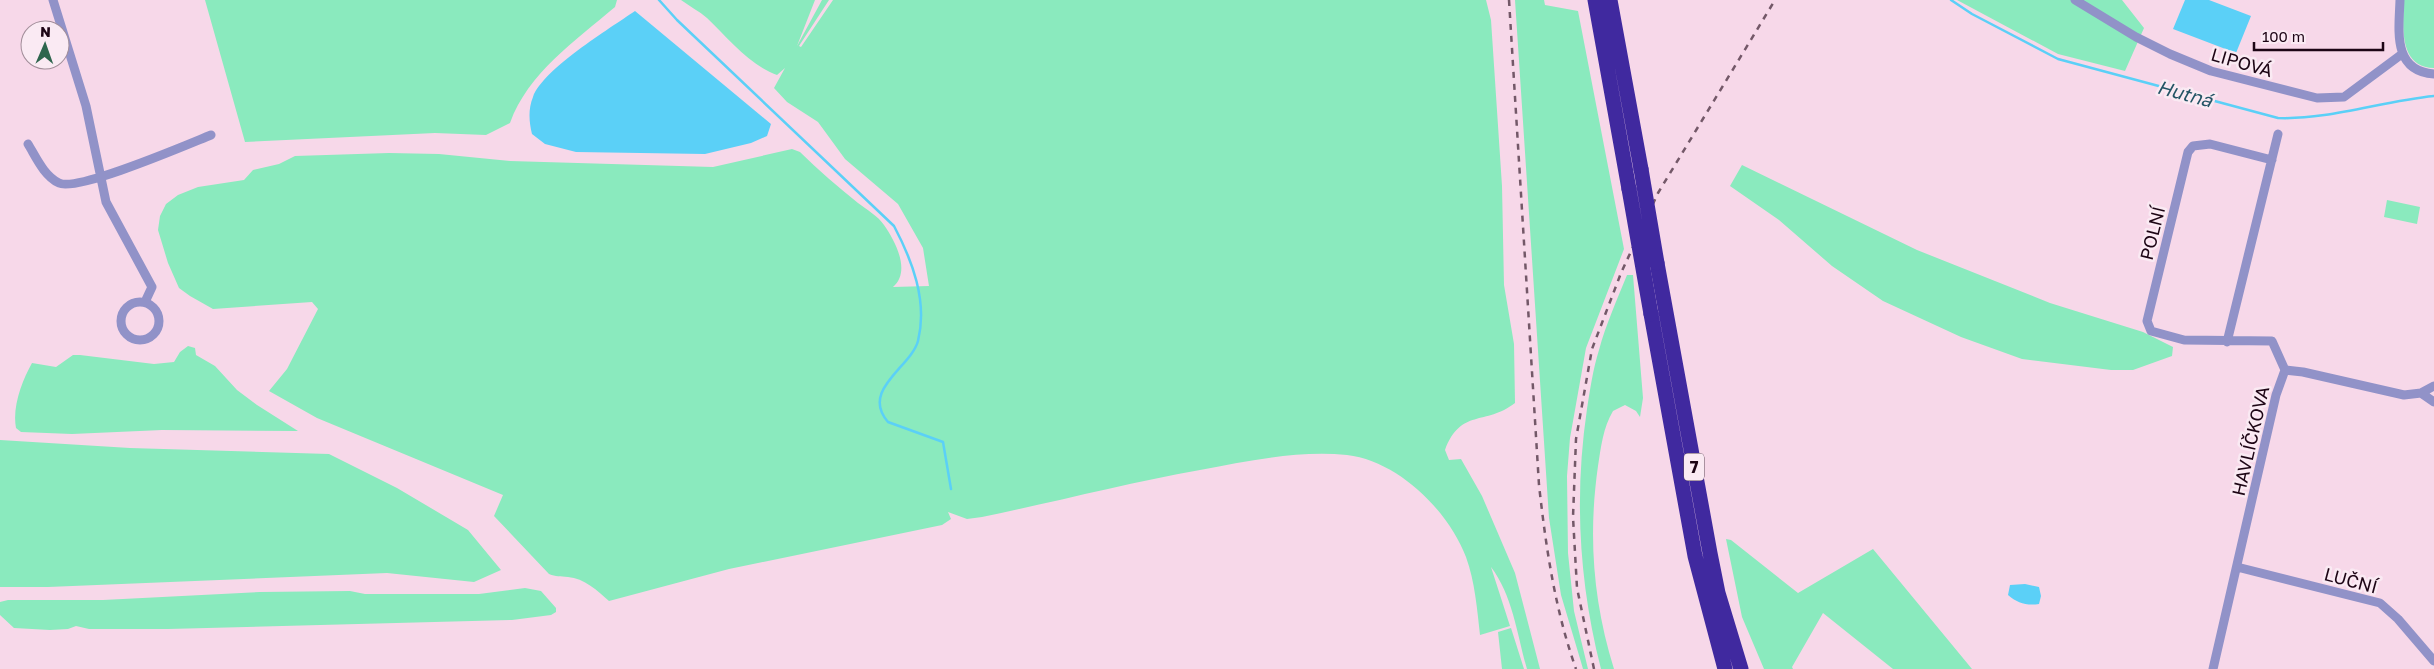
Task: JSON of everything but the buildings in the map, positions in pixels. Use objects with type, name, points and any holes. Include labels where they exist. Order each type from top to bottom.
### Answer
[{"type":"highway","name":"7","points":[[1595,0],[1695,556],[1725,669]]},
{"type":"highway","name":"7","points":[[1610,0],[1710,553],[1721,602],[1741,669]]},
{"type":"street","points":[[53,0],[86,106],[106,202],[152,287],[145,302]]},
{"type":"street","name":"LIPOVÁ","points":[[2075,0],[2136,37],[2186,61],[2211,71],[2317,98],[2344,97],[2402,54]]},
{"type":"street","points":[[2400,0],[2399,29],[2402,54],[2408,62],[2419,70],[2434,74]]},
{"type":"street","points":[[2227,342],[2278,134]]},
{"type":"street","points":[[28,144],[50,177],[60,184],[70,185],[100,177],[211,136]]},
{"type":"street","name":"POLNÍ","points":[[2272,160],[2210,144],[2193,146],[2188,152],[2147,321],[2148,327],[2159,334],[2184,340],[2227,342],[2272,341],[2285,370]]},
{"type":"street","points":[[145,302],[154,307],[158,314],[158,328],[147,339],[132,339],[122,328],[122,313],[132,303],[145,302]]},
{"type":"street","name":"HAVLÍČKOVA","points":[[2213,669],[2276,395],[2285,370],[2303,372],[2404,395],[2420,393],[2434,386]]},
{"type":"street","points":[[2420,393],[2434,402]]},
{"type":"street","name":"LUČNÍ","points":[[2237,568],[2380,603],[2398,619],[2434,661]]},
{"type":"green space","points":[[205,0],[617,0],[615,7],[569,45],[541,73],[518,105],[510,123],[486,135],[435,133],[245,142]]},
{"type":"green space","points":[[681,0],[815,0],[797,46],[822,0],[829,0],[799,46],[801,47],[833,0],[1486,0],[1491,20],[1502,186],[1504,285],[1514,344],[1515,403],[1504,410],[1475,419],[1458,428],[1445,450],[1449,460],[1461,459],[1482,496],[1515,573],[1540,669],[1527,669],[1514,616],[1504,590],[1491,567],[1510,626],[1480,635],[1472,576],[1458,539],[1447,522],[1419,491],[1402,478],[1385,467],[1366,459],[1347,455],[1310,454],[1255,460],[1173,475],[982,517],[967,519],[948,512],[951,519],[942,525],[729,569],[609,601],[580,580],[549,574],[494,516],[503,495],[317,418],[269,391],[287,369],[318,309],[312,302],[213,309],[179,288],[168,263],[158,230],[160,216],[166,204],[178,195],[198,187],[244,180],[253,170],[279,164],[295,156],[389,153],[439,154],[510,161],[713,167],[792,149],[800,152],[884,225],[900,257],[901,273],[893,287],[929,286],[923,248],[898,204],[845,159],[818,122],[787,102],[774,88],[785,68],[777,75],[757,65],[707,18]]},
{"type":"green space","points":[[1515,0],[1544,0],[1545,5],[1578,11],[1624,249],[1586,348],[1570,438],[1567,476],[1568,553],[1574,611],[1588,669],[1583,669],[1561,595],[1549,518]]},
{"type":"green space","points":[[1957,0],[2122,0],[2144,28],[2125,71],[2058,54]]},
{"type":"green space","points":[[2404,0],[2434,0],[2434,68],[2422,66],[2408,53],[2403,21]]},
{"type":"green space","points":[[1742,165],[1917,250],[2050,303],[2143,332],[2173,347],[2172,356],[2133,370],[2111,370],[2022,359],[1961,337],[1883,301],[1832,266],[1779,220],[1730,186]]},
{"type":"green space","points":[[2387,200],[2420,207],[2417,224],[2384,217]]},
{"type":"green space","points":[[1627,275],[1633,275],[1643,398],[1640,417],[1636,411],[1625,405],[1613,411],[1601,445],[1593,518],[1594,568],[1601,618],[1614,669],[1601,669],[1583,572],[1580,507],[1583,442],[1595,365],[1605,331]]},
{"type":"green space","points":[[188,346],[195,348],[196,355],[215,366],[237,390],[298,431],[162,430],[72,434],[21,432],[16,428],[15,412],[19,394],[32,363],[56,367],[73,355],[154,364],[174,362],[180,352]]},
{"type":"green space","points":[[0,440],[130,448],[329,454],[397,488],[468,530],[501,570],[474,582],[387,573],[48,587],[0,587]]},
{"type":"green space","points":[[1726,539],[1731,540],[1798,593],[1873,549],[1972,669],[1893,669],[1823,613],[1792,667],[1793,669],[1764,669],[1742,617]]},
{"type":"green space","points":[[525,588],[541,591],[556,608],[556,612],[551,615],[512,620],[168,629],[89,629],[76,626],[68,629],[50,630],[14,628],[0,615],[0,602],[8,600],[103,600],[260,592],[350,591],[365,594],[479,594]]},
{"type":"green space","points":[[1511,628],[1524,669],[1502,669],[1498,632]]},
{"type":"water","points":[[2185,0],[2209,0],[2251,16],[2236,53],[2173,29]]},
{"type":"water","points":[[635,11],[771,124],[767,136],[751,143],[705,154],[576,152],[545,144],[532,134],[530,106],[539,86],[578,50]]},
{"type":"water","points":[[2025,584],[2039,587],[2041,596],[2039,604],[2030,605],[2022,603],[2008,595],[2010,585]]},
{"type":"waterway","points":[[659,0],[677,20],[894,226],[907,253],[916,281],[920,296],[921,326],[914,351],[883,389],[880,400],[881,410],[888,422],[943,442],[951,489]]},
{"type":"waterway","name":"Hutná","points":[[1951,0],[1972,14],[2058,59],[2278,118],[2317,116],[2434,96]]},
{"type":"railway","points":[[1509,0],[1539,485],[1552,578],[1562,624],[1576,669]]},
{"type":"railway","points":[[1594,669],[1577,588],[1573,517],[1576,439],[1592,349],[1621,273],[1658,193],[1775,0]]}]
